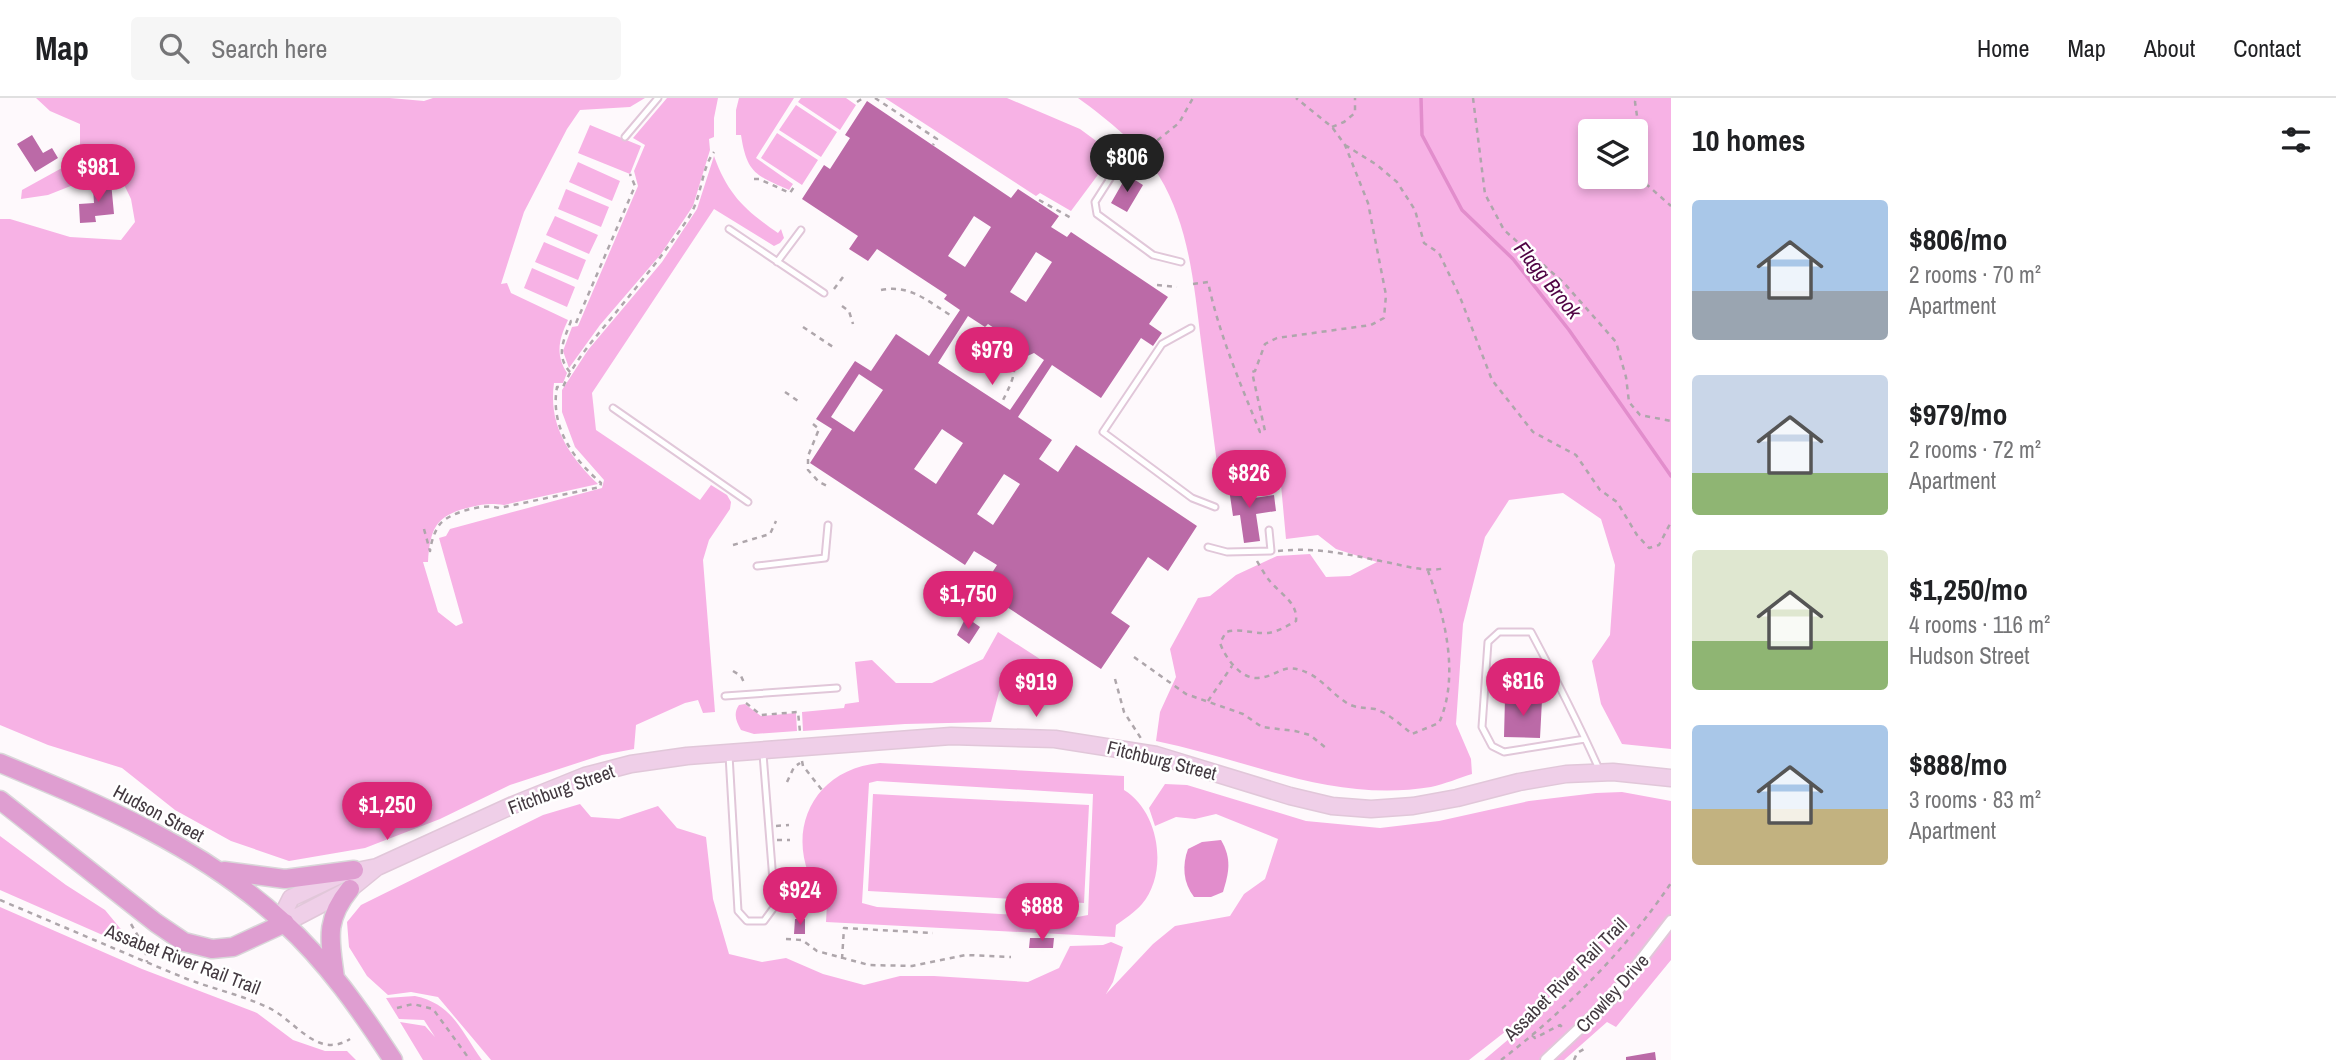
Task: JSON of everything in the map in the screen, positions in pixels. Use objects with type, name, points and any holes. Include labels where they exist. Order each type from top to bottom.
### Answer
[{"type":"main road","name":"Hudson Street","points":[[0,764],[134,821],[217,869],[260,901],[285,923],[335,978],[393,1060]]},
{"type":"main road","points":[[0,800],[184,942],[203,948],[233,947],[285,923]]},
{"type":"main road","points":[[217,869],[250,876],[285,879],[354,870]]},
{"type":"main road","points":[[335,978],[330,927],[336,909],[350,890]]},
{"type":"street","name":"Fitchburg Street","points":[[377,867],[585,776],[654,760],[951,736],[1055,738],[1156,755],[1290,796],[1332,806],[1371,809],[1457,799],[1540,778],[1600,772],[1671,778]]},
{"type":"street","points":[[377,867],[350,890],[285,923],[284,912],[291,898],[354,870],[377,867]]},
{"type":"street","name":"Crowley Drive","points":[[1548,1059],[1611,999],[1671,921]]},
{"type":"lane","points":[[625,138],[658,98]]},
{"type":"lane","points":[[1127,152],[1095,202],[1097,215],[1153,255],[1181,261]]},
{"type":"lane","points":[[729,229],[824,293]]},
{"type":"lane","points":[[777,262],[801,230]]},
{"type":"lane","points":[[1191,328],[1162,344],[1103,432],[1192,498],[1215,507]]},
{"type":"lane","points":[[613,408],[748,502]]},
{"type":"lane","points":[[757,566],[825,558],[828,525]]},
{"type":"lane","points":[[1208,547],[1227,552],[1271,551],[1269,530]]},
{"type":"lane","points":[[1586,739],[1504,752],[1492,746],[1482,727],[1488,642],[1499,632],[1531,632],[1586,739],[1600,772]]},
{"type":"lane","points":[[725,696],[837,688]]},
{"type":"lane","points":[[729,752],[738,911],[747,920],[764,921],[775,906],[763,750]]},
{"type":"path","points":[[857,102],[863,98]]},
{"type":"path","points":[[875,98],[937,139],[933,145]]},
{"type":"path","points":[[1134,159],[1178,123],[1193,98]]},
{"type":"path","points":[[1193,284],[1208,282],[1228,353],[1260,432],[1265,431],[1252,372],[1255,371],[1265,344],[1277,338],[1371,325],[1384,318],[1387,295],[1368,203],[1345,145],[1332,127],[1296,98]]},
{"type":"path","points":[[1332,127],[1355,113],[1355,98]]},
{"type":"path","points":[[1473,98],[1485,194],[1504,230],[1564,283],[1616,342],[1626,377],[1629,402],[1640,415],[1671,421]]},
{"type":"path","points":[[1636,98],[1634,102],[1637,119]]},
{"type":"path","points":[[1345,145],[1377,165],[1397,182],[1415,210],[1424,243],[1439,253],[1455,286],[1492,380],[1533,432],[1576,455],[1600,490],[1617,502],[1636,535],[1648,548],[1659,544],[1671,522]]},
{"type":"path","points":[[424,529],[429,551],[440,524],[451,516],[484,507],[499,508],[600,487],[601,483],[583,466],[569,447],[559,424],[555,398],[557,387],[563,387],[582,353],[663,255],[688,218],[696,206],[714,152]]},
{"type":"path","points":[[570,372],[562,361],[562,341],[571,321],[576,323],[635,186],[630,174]]},
{"type":"path","points":[[754,179],[790,193],[796,184]]},
{"type":"path","points":[[1648,186],[1671,206]]},
{"type":"path","points":[[1039,200],[1073,219]]},
{"type":"path","points":[[834,289],[846,273]]},
{"type":"path","points":[[1157,285],[1177,287]]},
{"type":"path","points":[[881,290],[897,288],[911,291],[952,316]]},
{"type":"path","points":[[842,306],[849,311],[853,324]]},
{"type":"path","points":[[803,327],[836,349]]},
{"type":"path","points":[[1000,332],[987,331],[986,335],[989,341],[1010,359],[1014,367],[1014,377],[1001,404]]},
{"type":"path","points":[[785,392],[801,403]]},
{"type":"path","points":[[813,424],[819,429],[808,456],[808,470],[819,482],[829,487]]},
{"type":"path","points":[[733,545],[770,534],[776,521]]},
{"type":"path","points":[[1271,551],[1314,549],[1428,570],[1446,568]]},
{"type":"path","points":[[1256,552],[1257,561],[1270,581],[1289,600],[1297,613],[1296,621],[1286,628],[1267,633],[1237,629],[1226,632],[1220,643],[1232,666],[1254,678],[1284,667],[1311,674],[1344,702],[1361,709],[1376,709],[1412,734],[1439,723],[1447,706],[1449,662],[1441,605],[1428,570]]},
{"type":"path","points":[[1134,657],[1186,694],[1243,714],[1262,727],[1310,735],[1326,748]]},
{"type":"path","points":[[1208,701],[1232,666]]},
{"type":"path","points":[[733,671],[741,677],[745,685]]},
{"type":"path","points":[[1115,679],[1124,712],[1143,743]]},
{"type":"path","points":[[746,702],[761,715],[798,712],[800,736]]},
{"type":"path","points":[[787,782],[794,767],[802,759],[803,766],[822,790]]},
{"type":"path","name":"Assabet River Rail Trail","points":[[1501,1060],[1532,1035],[1626,942],[1671,883]]},
{"type":"path","name":"Assabet River Rail Trail","points":[[0,900],[147,962],[272,1009],[307,1037],[324,1045],[339,1044],[350,1039]]},
{"type":"path","points":[[131,903],[131,925],[145,948],[147,962]]},
{"type":"path","points":[[787,908],[827,910]]},
{"type":"path","points":[[842,959],[844,928],[933,933]]},
{"type":"path","points":[[786,939],[802,940],[817,951],[842,959],[891,967],[912,966],[966,955],[1011,957]]},
{"type":"path","points":[[397,1008],[412,1004],[433,1009],[470,1060]]},
{"type":"path","points":[[1532,1035],[1535,1038],[1560,1025],[1563,1028]]},
{"type":"path","points":[[1574,1060],[1584,1049],[1581,1046]]},
{"type":"shaded area","points":[[36,98],[390,98],[424,101],[433,98],[645,98],[630,107],[580,110],[567,129],[524,212],[501,284],[507,283],[511,293],[568,320],[560,346],[561,359],[567,373],[563,383],[554,383],[554,413],[570,451],[598,484],[504,505],[491,504],[459,510],[437,525],[431,540],[428,562],[423,562],[438,612],[456,626],[463,623],[439,538],[446,536],[450,529],[602,488],[604,480],[575,447],[562,412],[562,390],[588,350],[662,262],[697,209],[714,156],[725,181],[739,200],[778,233],[781,229],[784,238],[774,246],[714,209],[592,393],[596,430],[700,500],[711,485],[727,495],[731,502],[730,509],[709,540],[703,560],[715,712],[703,713],[698,700],[685,703],[636,725],[634,749],[602,755],[510,785],[440,819],[365,848],[289,861],[231,841],[175,810],[122,768],[48,745],[0,725],[0,219],[10,219],[70,237],[121,240],[135,222],[131,199],[116,168],[48,195],[21,199],[22,190],[80,158],[80,124],[50,111]]},
{"type":"shaded area","points":[[667,98],[718,98],[714,137],[709,139],[710,150],[693,206],[661,254],[600,325],[569,368],[563,351],[572,327],[578,326],[638,186],[634,171],[645,145],[633,138]]},
{"type":"shaded area","points":[[739,98],[794,98],[756,158],[793,184],[789,190],[768,181],[750,166],[741,135],[736,135]]},
{"type":"shaded area","points":[[801,98],[846,98],[856,105],[840,130],[798,102]]},
{"type":"shaded area","points":[[885,98],[1007,98],[1080,129],[1099,143],[1107,155],[1103,168],[1071,211],[1040,193],[1036,196]]},
{"type":"shaded area","points":[[1078,98],[1671,98],[1671,749],[1622,744],[1601,704],[1592,661],[1610,635],[1615,565],[1601,519],[1563,493],[1509,500],[1485,537],[1463,624],[1456,724],[1471,759],[1472,774],[1431,787],[1359,789],[1292,777],[1156,741],[1160,712],[1176,677],[1170,649],[1198,598],[1210,596],[1236,575],[1277,556],[1310,554],[1326,577],[1350,576],[1377,562],[1336,549],[1318,535],[1286,539],[1281,485],[1252,487],[1250,475],[1219,479],[1193,277],[1184,235],[1159,176],[1122,133]]},
{"type":"shaded area","points":[[796,105],[837,132],[821,157],[779,130]]},
{"type":"shaded area","points":[[590,125],[641,146],[630,174],[578,153]]},
{"type":"shaded area","points":[[777,133],[818,160],[802,185],[761,158]]},
{"type":"shaded area","points":[[578,162],[620,181],[612,201],[569,182]]},
{"type":"shaded area","points":[[566,189],[609,207],[601,227],[558,209]]},
{"type":"shaded area","points":[[555,216],[598,235],[589,254],[546,235]]},
{"type":"shaded area","points":[[544,242],[586,260],[578,280],[535,262]]},
{"type":"shaded area","points":[[532,268],[575,287],[567,307],[524,288]]},
{"type":"shaded area","points":[[998,632],[1043,661],[1010,672],[999,692],[991,722],[905,724],[803,731],[802,712],[844,708],[845,704],[859,702],[855,662],[872,660],[896,683],[932,683],[983,659]]},
{"type":"shaded area","points":[[745,704],[761,716],[796,713],[797,731],[754,734],[741,730],[736,711],[739,705]]},
{"type":"shaded area","points":[[880,763],[1124,776],[1124,790],[1136,800],[1152,827],[1156,843],[1156,876],[1142,904],[1116,925],[1115,937],[826,922],[827,904],[812,882],[804,859],[803,837],[807,815],[817,796],[833,780],[854,769]],"holes":[[[877,781],[1093,794],[1088,915],[1072,918],[877,907],[862,903],[869,783]]]},
{"type":"shaded area","points":[[1165,784],[1187,785],[1306,821],[1380,828],[1439,821],[1529,801],[1596,793],[1622,792],[1671,801],[1671,960],[1616,1027],[1607,1022],[1564,1060],[1484,1060],[1573,985],[1570,981],[1469,1060],[491,1060],[438,997],[411,992],[388,995],[367,976],[349,947],[347,922],[361,905],[543,815],[580,804],[591,817],[619,819],[658,806],[677,828],[706,837],[713,899],[729,954],[762,962],[786,958],[823,974],[864,985],[900,976],[1028,982],[1059,968],[1070,946],[1103,945],[1111,942],[1123,947],[1113,982],[1106,994],[1153,944],[1175,926],[1230,916],[1244,894],[1265,879],[1278,839],[1216,814],[1195,819],[1176,817],[1155,826],[1149,808]]},
{"type":"shaded area","points":[[873,794],[1089,805],[1084,903],[868,891]]},
{"type":"shaded area","points":[[0,836],[105,910],[139,951],[0,890]]},
{"type":"shaded area","points":[[1221,840],[1227,853],[1228,866],[1223,892],[1211,897],[1194,897],[1185,874],[1188,849],[1202,842]]},
{"type":"shaded area","points":[[0,907],[142,969],[257,1013],[293,1040],[325,1051],[347,1051],[356,1060],[0,1060]]},
{"type":"shaded area","points":[[415,996],[439,1005],[447,1012],[462,1029],[482,1060],[423,1060],[400,1022],[425,1026],[435,1037],[424,1020],[399,1019],[386,998]]},
{"type":"building","points":[[867,101],[1011,198],[1018,189],[1059,216],[1051,227],[1067,237],[1071,232],[1168,297],[1149,324],[1162,333],[1153,346],[1141,338],[1101,398],[1052,365],[1018,417],[1052,440],[1039,459],[1058,472],[1076,445],[1197,526],[1168,571],[1148,557],[1111,613],[1130,626],[1101,669],[981,590],[997,565],[974,551],[965,565],[810,463],[832,429],[816,419],[855,361],[871,371],[896,334],[929,356],[960,310],[944,299],[947,295],[877,249],[868,261],[849,249],[858,236],[802,199],[824,165],[830,169],[850,138],[845,135]],"holes":[[[974,216],[991,227],[965,267],[948,256]],[[1036,252],[1052,262],[1026,302],[1010,292]],[[968,316],[985,327],[988,324],[1000,332],[1000,342],[1023,358],[1034,353],[1044,360],[1010,410],[938,363]],[[859,374],[883,390],[854,432],[831,417]],[[942,429],[963,443],[936,484],[914,469]],[[1004,474],[1020,484],[993,525],[977,514]]]},
{"type":"building","points":[[32,135],[43,153],[52,148],[58,158],[35,172],[17,144]]},
{"type":"building","points":[[1127,175],[1143,185],[1127,212],[1111,203]]},
{"type":"building","points":[[111,182],[114,214],[95,216],[96,222],[80,223],[79,204],[94,203],[93,188],[100,188],[100,183]]},
{"type":"building","points":[[1245,479],[1248,499],[1274,495],[1276,511],[1256,514],[1260,541],[1244,543],[1240,515],[1233,516],[1229,489],[1235,488],[1234,480]]},
{"type":"building","points":[[966,617],[980,627],[969,644],[957,635]]},
{"type":"building","points":[[1505,698],[1542,700],[1540,738],[1504,737]]},
{"type":"building","points":[[795,919],[805,919],[805,934],[794,934]]},
{"type":"building","points":[[1030,938],[1054,938],[1053,948],[1029,948]]},
{"type":"building","points":[[1655,1052],[1656,1060],[1626,1060],[1626,1057]]},
{"type":"waterway","name":"Flagg Brook","points":[[1421,98],[1422,135],[1462,210],[1513,259],[1569,330],[1671,476]]}]
